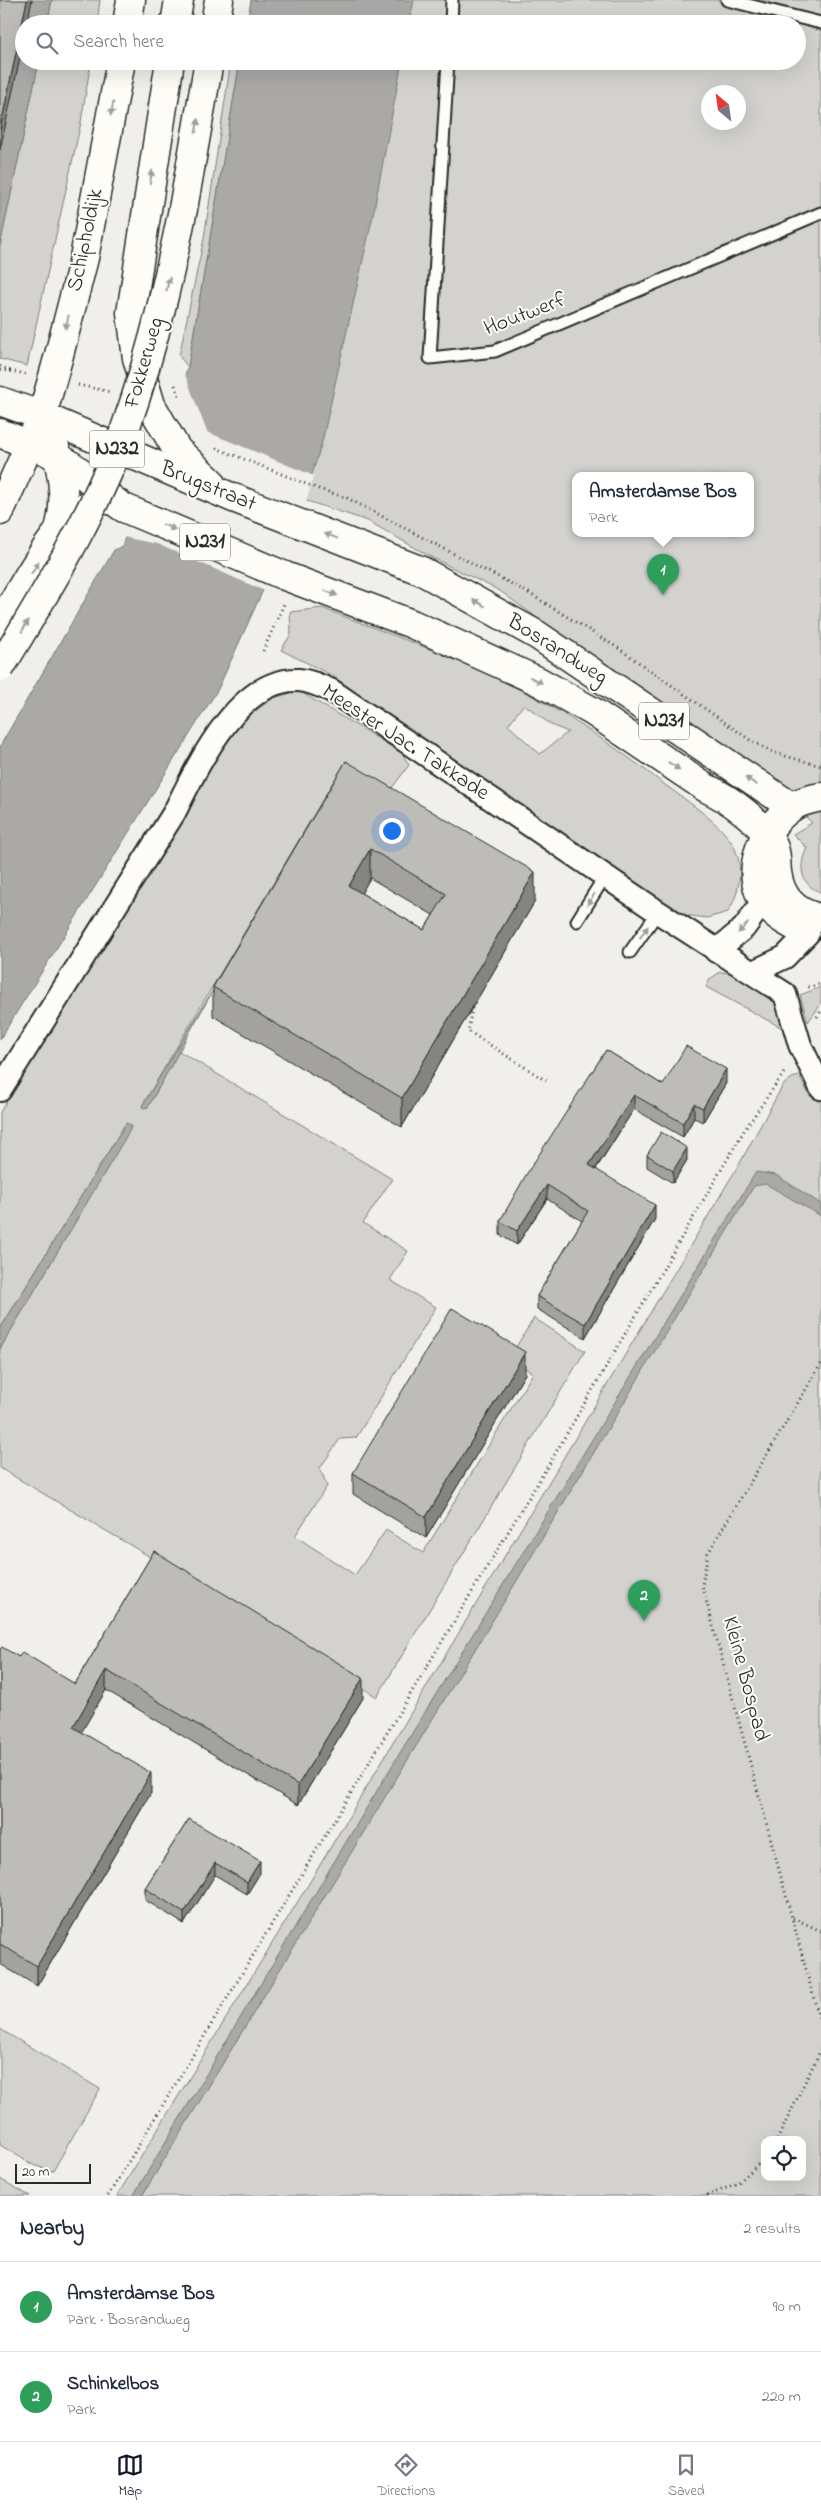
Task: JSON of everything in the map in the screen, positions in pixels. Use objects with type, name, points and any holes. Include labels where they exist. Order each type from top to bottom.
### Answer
[{"type":"main road","points":[[128,15],[131,0]]},
{"type":"main road","points":[[176,15],[179,0]]},
{"type":"main road","points":[[216,15],[219,0]]},
{"type":"main road","name":"Schipholdijk","points":[[42,416],[84,258],[119,70]]},
{"type":"main road","name":"N232","points":[[169,70],[130,313],[137,358],[145,387],[160,422],[177,450],[189,463],[231,497]]},
{"type":"main road","name":"Fokkerweg","points":[[0,668],[74,541],[113,459],[130,414],[153,340],[168,282],[207,70]]},
{"type":"main road","name":"Brugstraat","points":[[0,401],[42,416],[144,461],[305,526]]},
{"type":"main road","points":[[0,511],[42,416]]},
{"type":"main road","name":"N232","points":[[42,416],[58,457],[65,496],[64,511],[59,530]]},
{"type":"main road","points":[[0,433],[30,445]]},
{"type":"main road","name":"N231","points":[[30,445],[58,457],[118,504],[286,586]]},
{"type":"main road","name":"N232","points":[[0,624],[59,530],[83,506],[98,500],[118,504]]},
{"type":"main road","name":"Bosrandweg","points":[[305,526],[422,571],[536,635],[792,807]]},
{"type":"main road","name":"Bosrandweg","points":[[286,586],[412,624],[538,681],[592,711],[706,788],[723,796],[759,825],[762,844]]},
{"type":"main road","points":[[817,926],[786,922],[769,908],[759,892],[755,877],[762,844],[792,807],[821,797]]},
{"type":"main road","name":"N231","points":[[762,844],[774,848],[782,890],[795,908],[817,926]]},
{"type":"street","name":"Meester Jac. Takkade","points":[[0,1090],[174,813],[190,781],[219,734],[243,703],[256,692],[278,682],[299,680],[332,691],[716,951],[753,972]]},
{"type":"street","points":[[716,951],[744,928],[764,900]]},
{"type":"street","points":[[753,972],[786,957],[817,926]]},
{"type":"street","points":[[753,972],[785,994],[800,1045],[821,1088]]},
{"type":"lane","points":[[451,15],[452,0]]},
{"type":"lane","points":[[727,0],[788,15]]},
{"type":"lane","points":[[806,19],[821,23]]},
{"type":"lane","name":"Houtwerf","points":[[447,70],[430,358],[495,351],[821,213]]},
{"type":"lane","points":[[577,921],[605,876]]},
{"type":"lane","points":[[630,952],[658,912]]},
{"type":"path","points":[[0,366],[17,372]]},
{"type":"path","points":[[175,386],[181,404]]},
{"type":"path","name":"Brugstraat","points":[[211,446],[319,489]]},
{"type":"path","points":[[263,651],[286,586]]},
{"type":"path","points":[[472,1008],[468,1031],[548,1082]]},
{"type":"path","points":[[108,2196],[549,1464],[745,1129],[785,1072],[800,1045]]},
{"type":"path","name":"Kleine Bospad","points":[[821,1364],[708,1553],[702,1584],[821,2025]]},
{"type":"path","points":[[793,1918],[821,1931]]},
{"type":"path","points":[[779,2136],[821,2049]]},
{"type":"path","points":[[707,2196],[738,2183],[761,2162]]},
{"type":"shaded area","points":[[31,0],[52,0],[49,15],[28,15]]},
{"type":"shaded area","points":[[52,0],[100,0],[98,15],[49,15]]},
{"type":"shaded area","points":[[251,0],[414,0],[411,15],[248,15]]},
{"type":"shaded area","points":[[298,0],[821,0],[821,892],[814,889],[805,880],[802,861],[807,848],[793,834],[812,823],[786,797],[500,591],[433,558],[368,521],[304,500],[286,70],[806,70],[806,15],[295,15]]},
{"type":"shaded area","points":[[16,70],[37,70],[0,246],[0,141]]},
{"type":"shaded area","points":[[37,70],[90,70],[81,122],[27,366],[0,359],[0,246]]},
{"type":"shaded area","points":[[230,70],[238,70],[188,367],[179,356],[204,238]]},
{"type":"shaded area","points":[[238,70],[400,70],[373,215],[322,442],[304,500],[218,689],[0,1039],[0,746],[114,550],[122,546],[188,367]]},
{"type":"shaded area","points":[[322,608],[437,652],[483,671],[526,693],[567,716],[606,742],[699,810],[716,824],[730,840],[738,857],[739,876],[736,895],[728,912],[707,918],[684,915],[518,813],[333,676],[281,650],[291,634],[290,612]],"holes":[[[524,704],[551,725],[568,732],[540,754],[508,725]]]},
{"type":"shaded area","points":[[299,691],[402,753],[409,765],[377,808],[333,782],[142,1106],[148,1107],[179,1051],[392,1179],[363,1223],[408,1251],[390,1280],[436,1307],[356,1438],[340,1439],[320,1468],[327,1486],[295,1536],[355,1575],[386,1530],[423,1553],[533,1373],[509,1358],[534,1318],[585,1351],[377,1697],[184,1577],[0,1468],[0,1349],[131,1127],[127,1124],[124,1126],[0,1329],[0,1112],[235,726],[273,698]]},
{"type":"shaded area","points":[[720,972],[731,973],[774,998],[784,1029],[706,987],[710,979]]},
{"type":"shaded area","points":[[216,985],[148,1107],[143,1108],[142,1106]]},
{"type":"shaded area","points":[[821,987],[821,1004],[808,1022],[800,995]]},
{"type":"shaded area","points":[[799,1076],[810,1096],[821,1102],[821,2196],[117,2196],[308,1885],[741,1161],[783,1085],[792,1078]]},
{"type":"shaded area","points":[[126,1123],[131,1125],[130,1130],[0,1349],[0,1329]]},
{"type":"shaded area","points":[[756,1172],[776,1175],[821,1204],[821,1216],[766,1184],[754,1186],[513,1587],[142,2196],[133,2196],[384,1779]]},
{"type":"shaded area","points":[[0,2029],[100,2089],[53,2171],[33,2165],[0,2145]]},
{"type":"shaded area","points":[[0,2179],[30,2196],[0,2196]]},
{"type":"pier","points":[[184,372],[207,432],[314,476],[306,501],[267,592],[157,544],[123,537]]},
{"type":"building","points":[[0,0],[27,0],[24,15],[15,15],[15,57],[0,129]]},
{"type":"building","points":[[346,761],[535,872],[402,1098],[213,987]],"holes":[[[370,849],[446,894],[424,930],[349,886]]]},
{"type":"building","points":[[686,1046],[726,1069],[703,1108],[694,1104],[683,1123],[634,1095],[589,1165],[655,1205],[585,1324],[537,1296],[588,1211],[547,1185],[517,1231],[500,1221],[526,1175],[606,1050],[663,1085]]},
{"type":"building","points":[[661,1132],[687,1148],[673,1171],[647,1155]]},
{"type":"building","points":[[452,1308],[525,1352],[426,1517],[353,1473]]},
{"type":"building","points":[[154,1551],[363,1678],[298,1785],[106,1670],[73,1727],[151,1773],[37,1966],[0,1944],[0,1649],[2,1647],[19,1657],[22,1652],[75,1684]]},
{"type":"building","points":[[189,1819],[260,1861],[247,1882],[215,1863],[184,1913],[145,1888]]},
{"type":"place","name":"Amsterdamse Bos","points":[[663,595]]},
{"type":"place","name":"Schinkelbos","points":[[644,1621]]}]
